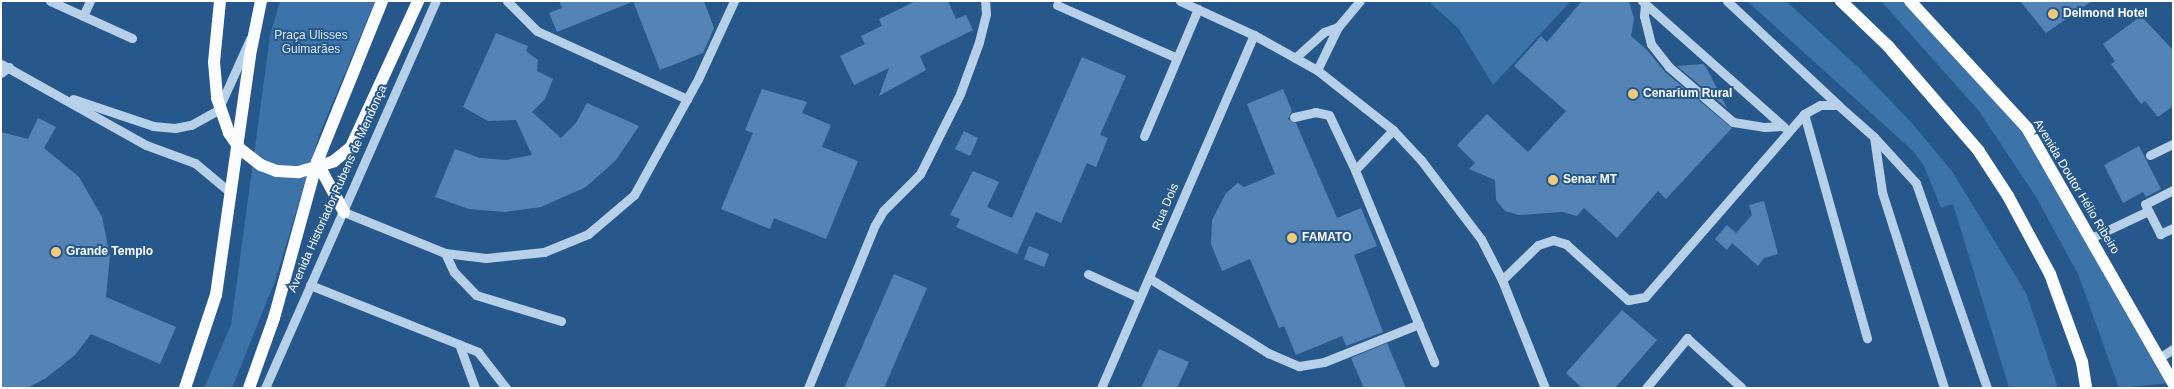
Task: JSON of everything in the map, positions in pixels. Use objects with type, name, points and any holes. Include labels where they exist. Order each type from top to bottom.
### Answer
[{"type":"main road","points":[[220,1],[214,62],[217,98],[229,133],[239,148],[261,165],[277,171],[299,172],[334,161],[351,147],[418,1]]},
{"type":"main road","points":[[185,388],[216,295],[254,31],[261,1]]},
{"type":"main road","points":[[371,28],[374,1]]},
{"type":"main road","name":"Avenida Historiador Rubens de Mendonça","points":[[249,388],[274,318],[317,162],[382,1]]},
{"type":"main road","points":[[1841,1],[1888,46],[1978,150],[2008,196],[2050,274],[2082,362],[2086,388]]},
{"type":"main road","name":"Avenida Doutor Hélio Ribeiro","points":[[1910,1],[2027,128],[2173,383]]},
{"type":"main road","points":[[317,162],[344,212]]},
{"type":"street","points":[[50,1],[132,38]]},
{"type":"street","points":[[83,16],[90,1]]},
{"type":"street","name":"Avenida Historiador Rubens de Mendonça","points":[[266,388],[436,1]]},
{"type":"street","points":[[507,1],[537,30],[687,98]]},
{"type":"street","points":[[344,212],[445,253],[486,258],[544,252],[588,234],[634,195],[687,98],[734,1]]},
{"type":"street","points":[[808,388],[875,225],[883,212],[920,174],[960,94],[979,42],[986,14],[984,1]]},
{"type":"street","points":[[1180,1],[1254,35],[1317,70],[1393,130],[1422,160],[1481,239],[1502,280],[1545,388]]},
{"type":"street","points":[[1317,70],[1338,27],[1360,1]]},
{"type":"street","points":[[1646,5],[1659,1]]},
{"type":"street","points":[[1727,1],[1874,137],[1916,183],[1987,388]]},
{"type":"street","points":[[1057,5],[1177,58]]},
{"type":"street","points":[[1646,5],[1786,129]]},
{"type":"street","points":[[1646,5],[1644,16],[1651,44],[1669,66],[1733,122],[1786,129]]},
{"type":"street","points":[[1144,136],[1198,10]]},
{"type":"street","points":[[1295,58],[1324,32],[1338,27]]},
{"type":"street","points":[[59,94],[153,126],[175,128],[192,125],[218,110],[254,31]]},
{"type":"street","name":"Rua Dois","points":[[1101,388],[1254,35]]},
{"type":"street","points":[[1,74],[5,65],[146,145],[195,163],[231,193]]},
{"type":"street","points":[[1502,280],[1538,245],[1553,240],[1566,244],[1628,300],[1645,297],[1786,129],[1804,114],[1820,105],[1838,105]]},
{"type":"street","points":[[1294,117],[1315,112],[1329,116],[1355,170],[1434,362]]},
{"type":"street","points":[[1804,114],[1867,338]]},
{"type":"street","points":[[1355,170],[1393,130]]},
{"type":"street","points":[[1874,137],[1882,192],[1944,388]]},
{"type":"street","points":[[2150,156],[2173,144]]},
{"type":"street","points":[[2173,190],[2145,204],[2160,234],[2173,228]]},
{"type":"street","points":[[2091,238],[2148,211]]},
{"type":"street","points":[[445,253],[454,272],[476,295],[561,321]]},
{"type":"street","points":[[1088,274],[1140,298]]},
{"type":"street","points":[[1149,278],[1268,352],[1299,366],[1324,362],[1419,324]]},
{"type":"street","points":[[310,285],[478,352],[506,388]]},
{"type":"street","points":[[1646,388],[1687,338],[1738,387]]},
{"type":"street","points":[[459,344],[468,378],[475,388]]},
{"type":"street","points":[[2159,358],[2173,349]]},
{"type":"green space","name":"Praça Ulisses Guimarães","points":[[280,1],[375,1],[320,133],[275,281],[232,388],[204,388],[231,325],[270,36]]},
{"type":"green space","points":[[1428,1],[1571,1],[1493,85],[1459,29]]},
{"type":"green space","points":[[1747,1],[1786,1],[1859,68],[1910,121],[1952,171],[2026,293],[2058,388],[2009,388],[1953,204],[1941,208],[1924,166],[1913,151]]},
{"type":"green space","points":[[1881,1],[1909,1],[2023,126],[2170,383],[2119,388],[2078,274],[2036,197],[1979,111]]},
{"type":"building","points":[[559,1],[632,2],[557,32],[549,13],[562,8]]},
{"type":"building","points":[[633,1],[704,1],[714,28],[703,53],[660,70]]},
{"type":"building","points":[[916,1],[948,1],[956,19],[966,15],[973,30],[920,56],[926,70],[879,96],[889,68],[854,85],[840,56],[865,44],[861,36],[882,26],[879,19]]},
{"type":"building","name":"Cenarium Rural","points":[[1582,1],[1629,1],[1634,19],[1631,36],[1647,50],[1665,72],[1732,128],[1666,199],[1658,191],[1617,238],[1584,208],[1577,216],[1562,212],[1519,215],[1505,211],[1496,200],[1495,180],[1469,169],[1475,163],[1457,145],[1487,114],[1528,152],[1566,111],[1514,66],[1541,36],[1547,42]]},
{"type":"building","name":"Delmond Hotel","points":[[2020,1],[2092,1],[2046,33]]},
{"type":"building","points":[[2141,16],[2173,50],[2173,106],[2158,117],[2145,101],[2141,104],[2111,64],[2115,61],[2103,44]]},
{"type":"building","points":[[496,33],[528,46],[526,51],[538,60],[537,71],[553,79],[545,99],[532,112],[561,138],[576,123],[587,103],[639,126],[616,160],[586,187],[541,207],[505,212],[469,209],[435,197],[455,149],[480,158],[506,160],[532,155],[516,120],[488,121],[463,107]]},
{"type":"building","points":[[1082,57],[1126,76],[1100,135],[1108,138],[1096,167],[1087,163],[1061,223],[1036,212],[1017,254],[956,227],[960,219],[950,215],[973,171],[999,182],[987,207],[1012,218]]},
{"type":"building","points":[[1703,64],[1706,67],[1727,108],[1677,66]]},
{"type":"building","points":[[762,89],[807,102],[802,113],[831,125],[822,147],[858,161],[826,239],[774,218],[770,229],[721,209],[753,133],[745,130]]},
{"type":"building","name":"FAMATO","points":[[1283,89],[1292,111],[1288,119],[1296,123],[1337,218],[1361,208],[1377,246],[1354,255],[1383,332],[1346,346],[1342,336],[1296,355],[1284,326],[1279,328],[1250,259],[1222,271],[1211,244],[1212,220],[1226,193],[1238,183],[1244,187],[1275,174],[1247,104]]},
{"type":"building","name":"Grande Templo","points":[[38,118],[56,127],[44,148],[79,177],[102,217],[110,256],[106,297],[176,327],[160,364],[91,334],[75,355],[46,378],[27,388],[1,388],[1,132],[28,139]]},
{"type":"building","points":[[964,131],[978,138],[970,156],[955,149]]},
{"type":"building","points":[[2139,146],[2161,189],[2146,197],[2143,192],[2123,203],[2104,165]]},
{"type":"building","points":[[1764,201],[1778,254],[1764,258],[1758,266],[1732,243],[1727,250],[1715,239],[1727,225],[1736,233],[1752,215],[1749,205]]},
{"type":"building","points":[[1029,246],[1049,254],[1044,267],[1024,259]]},
{"type":"building","points":[[894,274],[927,288],[884,388],[844,388]]},
{"type":"building","points":[[1622,310],[1657,340],[1615,388],[1582,388],[1566,373]]},
{"type":"building","points":[[1387,343],[1406,388],[1364,388],[1351,358]]},
{"type":"building","points":[[1159,349],[1189,362],[1177,388],[1141,388]]},
{"type":"place","name":"Delmond Hotel","points":[[2053,14]]},
{"type":"place","name":"Cenarium Rural","points":[[1633,94]]},
{"type":"place","name":"Senar MT","points":[[1553,180]]},
{"type":"place","name":"FAMATO","points":[[1292,238]]},
{"type":"place","name":"Grande Templo","points":[[56,252]]}]
